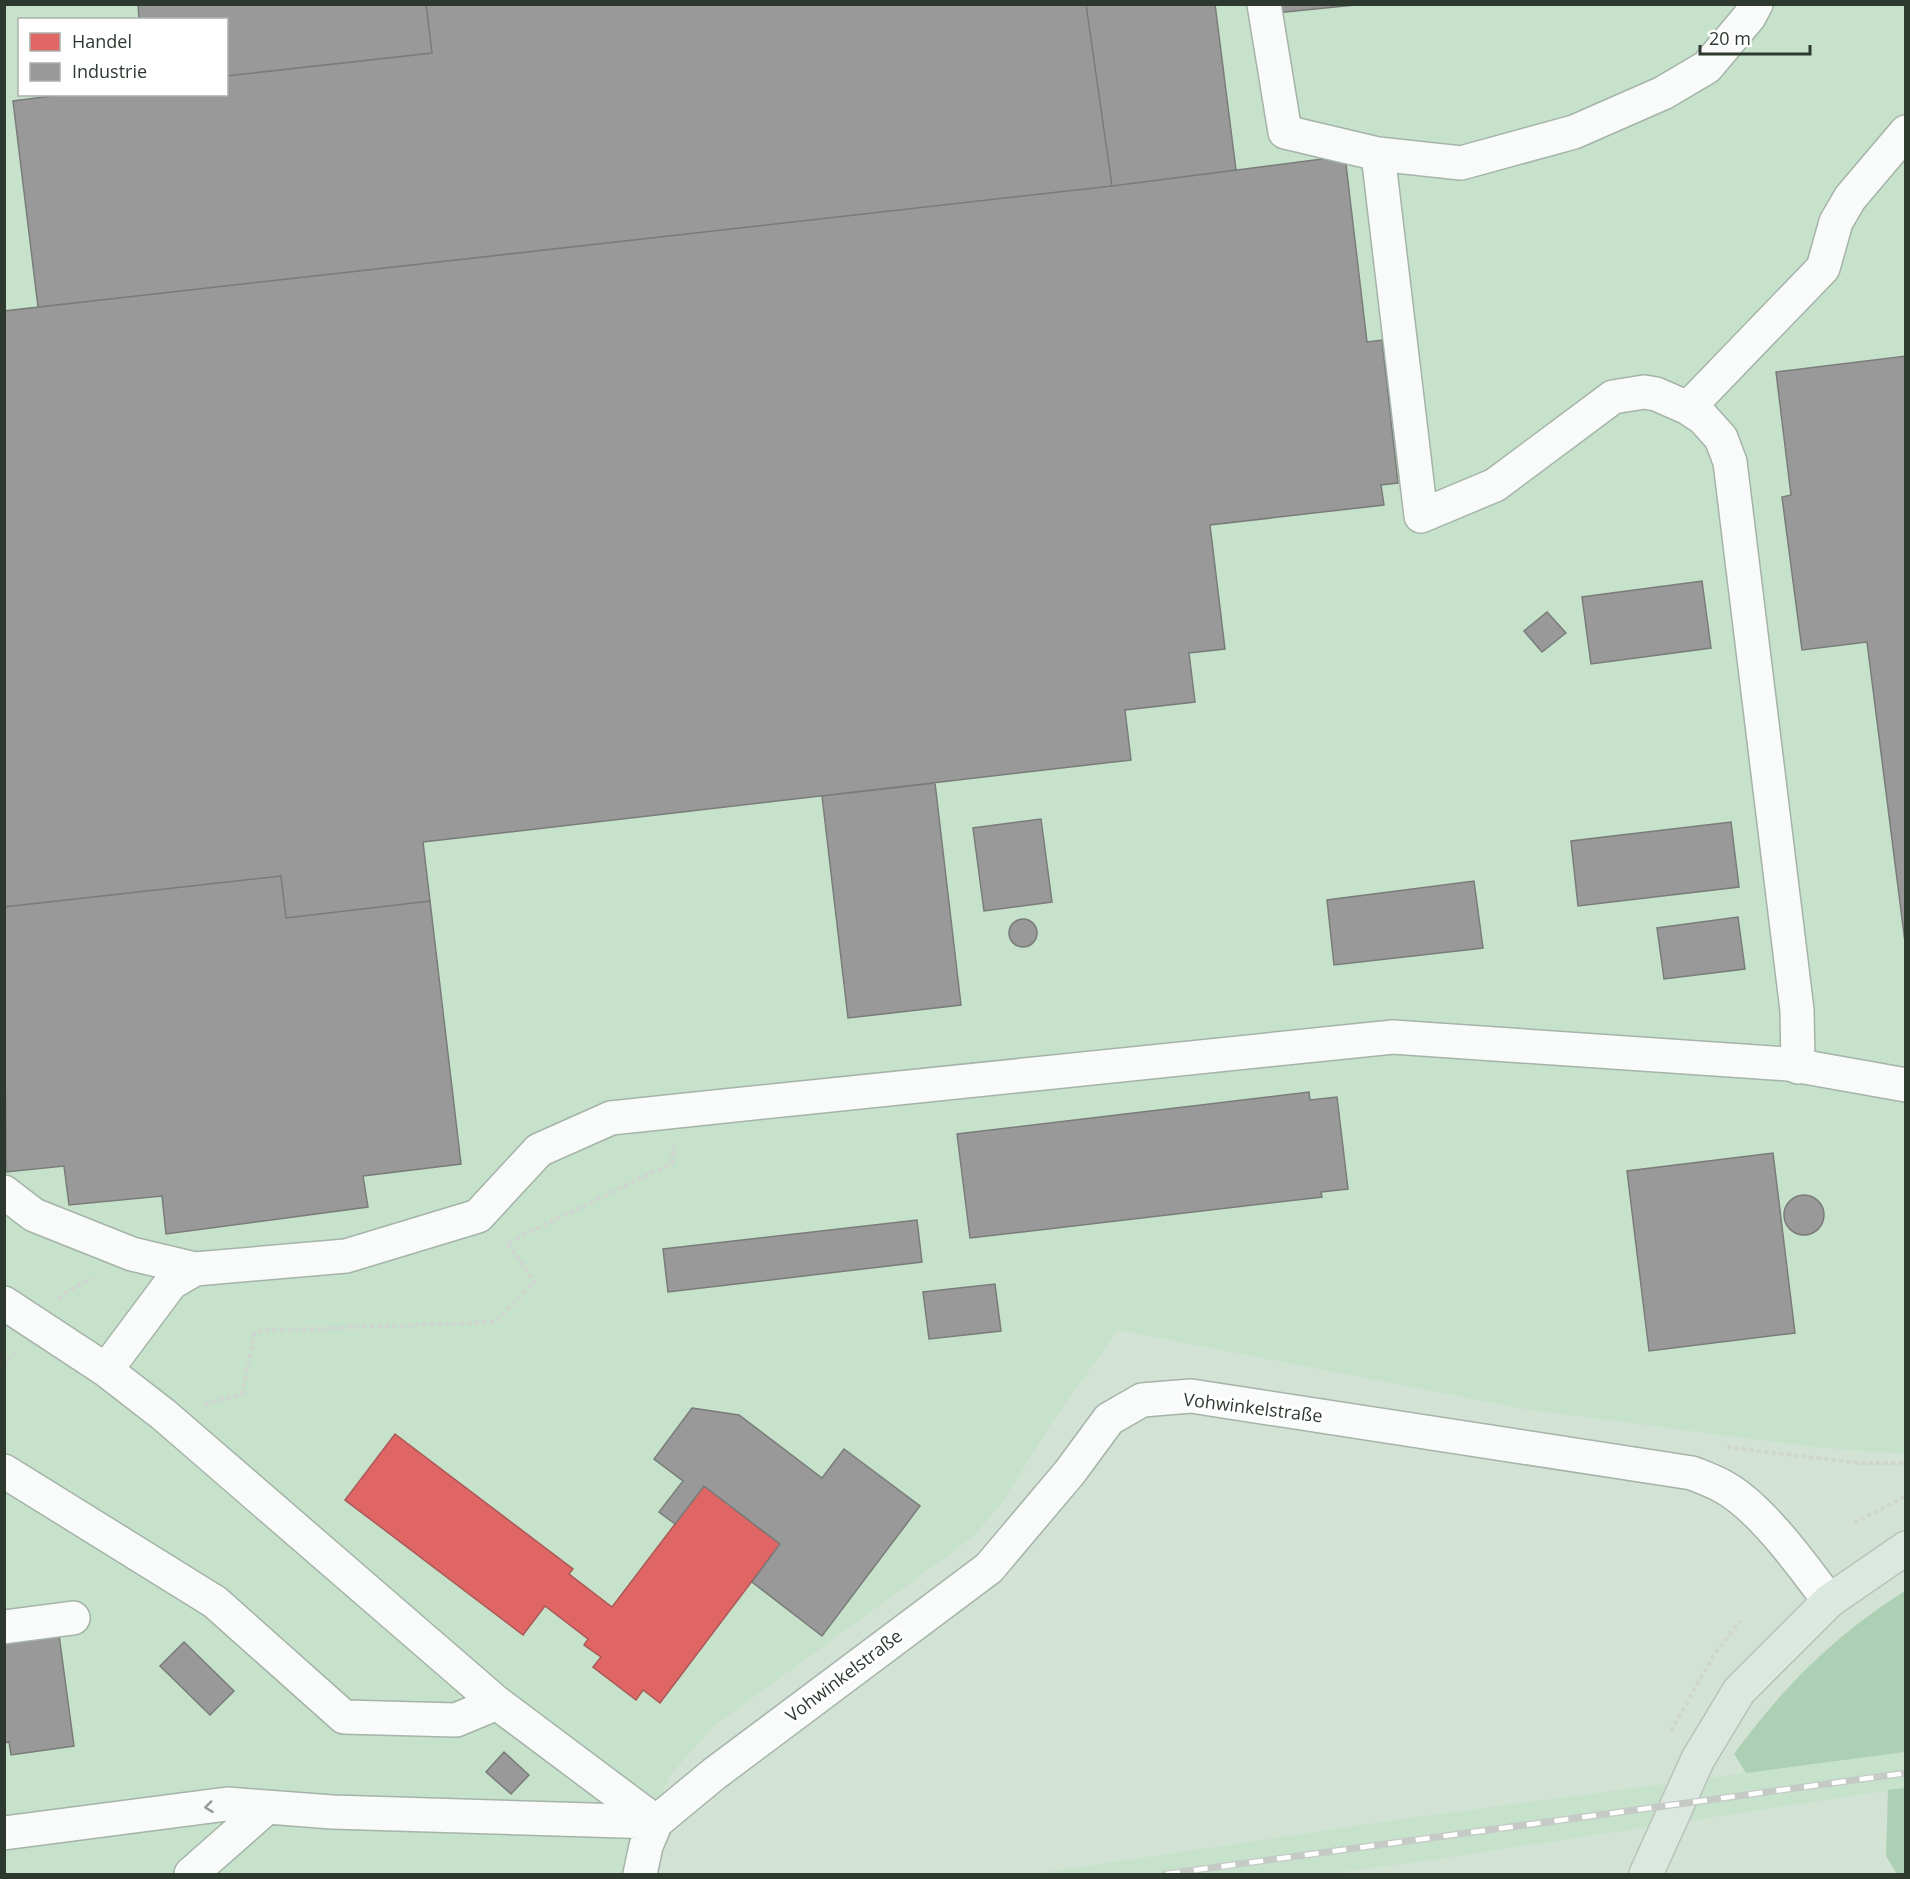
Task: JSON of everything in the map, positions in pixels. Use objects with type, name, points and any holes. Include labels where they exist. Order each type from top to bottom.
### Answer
[{"type":"main road","points":[[1646,1875],[1698,1759],[1739,1691],[1829,1601],[1905,1548]]},
{"type":"street","points":[[1264,4],[1285,132],[1378,154],[1461,163],[1574,132],[1663,93],[1707,67],[1749,17],[1756,4]]},
{"type":"street","points":[[1688,408],[1822,268],[1836,222],[1850,198],[1905,132]]},
{"type":"street","points":[[1378,154],[1421,516],[1495,485],[1613,398],[1644,392],[1656,394],[1688,408],[1703,418],[1721,438],[1730,462],[1797,1010],[1798,1067]]},
{"type":"street","points":[[4,1192],[34,1215],[132,1254],[195,1269],[346,1256],[478,1216],[539,1150],[611,1118],[674,1111],[1393,1037],[1678,1055],[1798,1067],[1905,1085]]},
{"type":"street","points":[[106,1370],[171,1282],[195,1269]]},
{"type":"street","points":[[4,1303],[106,1370],[164,1415],[497,1703],[656,1822]]},
{"type":"street","name":"Vohwinkelstraße","points":[[640,1875],[646,1846],[656,1822],[714,1774],[989,1568],[1070,1472],[1109,1419],[1142,1400],[1191,1396],[1692,1473],[1724,1486],[1752,1510],[1800,1562],[1829,1601]]},
{"type":"street","points":[[4,1471],[215,1602],[344,1717],[456,1720],[497,1703]]},
{"type":"street","points":[[4,1627],[73,1618]]},
{"type":"street","points":[[4,1833],[227,1804],[267,1808],[516,1819],[656,1822]]},
{"type":"street","points":[[191,1875],[267,1808]]},
{"type":"path","points":[[164,1415],[242,1394],[255,1331],[496,1322],[535,1282],[507,1243],[672,1163],[674,1111]]},
{"type":"path","points":[[1854,1523],[1905,1496]]},
{"type":"shaded area","points":[[5,5],[1905,5],[1905,1454],[1812,1447],[1524,1409],[1118,1330],[1055,1418],[1001,1504],[973,1537],[714,1726],[670,1775],[628,1874],[5,1874]]},
{"type":"shaded area","points":[[1905,1591],[1905,1752],[1746,1773],[1734,1754],[1791,1684],[1855,1626]]},
{"type":"shaded area","points":[[1905,1752],[1905,1788],[1418,1862],[1326,1874],[1033,1874],[1416,1817]]},
{"type":"shaded area","points":[[1905,1788],[1905,1874],[1897,1874],[1886,1856],[1888,1790]]},
{"type":"building: Handel","points":[[395,1434],[573,1569],[569,1574],[612,1607],[704,1486],[780,1544],[660,1703],[643,1690],[636,1700],[593,1667],[601,1657],[584,1645],[588,1639],[545,1606],[523,1635],[345,1500]]},
{"type":"building: Industrie","points":[[138,4],[426,4],[432,53],[228,76],[228,18],[139,18]]},
{"type":"building: Industrie","points":[[426,4],[1086,4],[1112,186],[38,307],[13,101],[52,96],[228,96],[228,76],[432,53]]},
{"type":"building: Industrie","points":[[1086,4],[1215,4],[1236,170],[1112,186]]},
{"type":"building: Industrie","points":[[1275,4],[1365,4],[1276,13]]},
{"type":"building: Industrie","points":[[1345,156],[1367,342],[1382,340],[1398,483],[1381,485],[1384,505],[1210,525],[1225,649],[1189,653],[1195,702],[1125,710],[1131,760],[423,842],[430,901],[286,918],[281,876],[4,907],[4,311],[1112,186]]},
{"type":"building: Industrie","points":[[1906,356],[1906,950],[1867,642],[1802,650],[1782,497],[1791,495],[1776,372]]},
{"type":"building: Industrie","points":[[1702,581],[1711,648],[1591,664],[1582,597]]},
{"type":"building: Industrie","points":[[1547,612],[1566,633],[1542,652],[1524,631]]},
{"type":"building: Industrie","points":[[935,783],[961,1005],[848,1018],[822,796]]},
{"type":"building: Industrie","points":[[1041,819],[1052,902],[984,911],[973,828]]},
{"type":"building: Industrie","points":[[1731,822],[1739,887],[1578,906],[1571,841]]},
{"type":"building: Industrie","points":[[281,876],[286,918],[430,901],[461,1164],[363,1176],[368,1207],[166,1234],[162,1196],[69,1205],[64,1166],[6,1172],[4,907]]},
{"type":"building: Industrie","points":[[1474,881],[1483,948],[1334,965],[1327,900]]},
{"type":"building: Industrie","points":[[1738,917],[1745,969],[1664,979],[1657,928]]},
{"type":"building: Industrie","points":[[1023,919],[1033,923],[1037,933],[1033,943],[1023,947],[1013,943],[1009,933],[1013,923]]},
{"type":"building: Industrie","points":[[1309,1092],[1310,1100],[1337,1097],[1348,1189],[1321,1192],[1322,1197],[970,1238],[957,1134]]},
{"type":"building: Industrie","points":[[1773,1153],[1795,1333],[1649,1351],[1627,1171]]},
{"type":"building: Industrie","points":[[1804,1195],[1818,1201],[1824,1215],[1818,1229],[1804,1235],[1790,1229],[1784,1215],[1790,1201]]},
{"type":"building: Industrie","points":[[917,1220],[922,1262],[668,1292],[663,1249]]},
{"type":"building: Industrie","points":[[995,1284],[1001,1331],[929,1339],[923,1292]]},
{"type":"building: Industrie","points":[[692,1408],[739,1415],[822,1478],[844,1449],[920,1506],[822,1636],[752,1582],[780,1544],[704,1486],[675,1524],[659,1512],[683,1481],[654,1459]]},
{"type":"building: Industrie","points":[[59,1635],[74,1746],[11,1755],[9,1742],[4,1743],[4,1643]]},
{"type":"building: Industrie","points":[[184,1642],[234,1691],[210,1715],[160,1666]]},
{"type":"building: Industrie","points":[[504,1752],[529,1775],[511,1794],[486,1772]]},
{"type":"railway","points":[[1166,1874],[1906,1773]]}]
